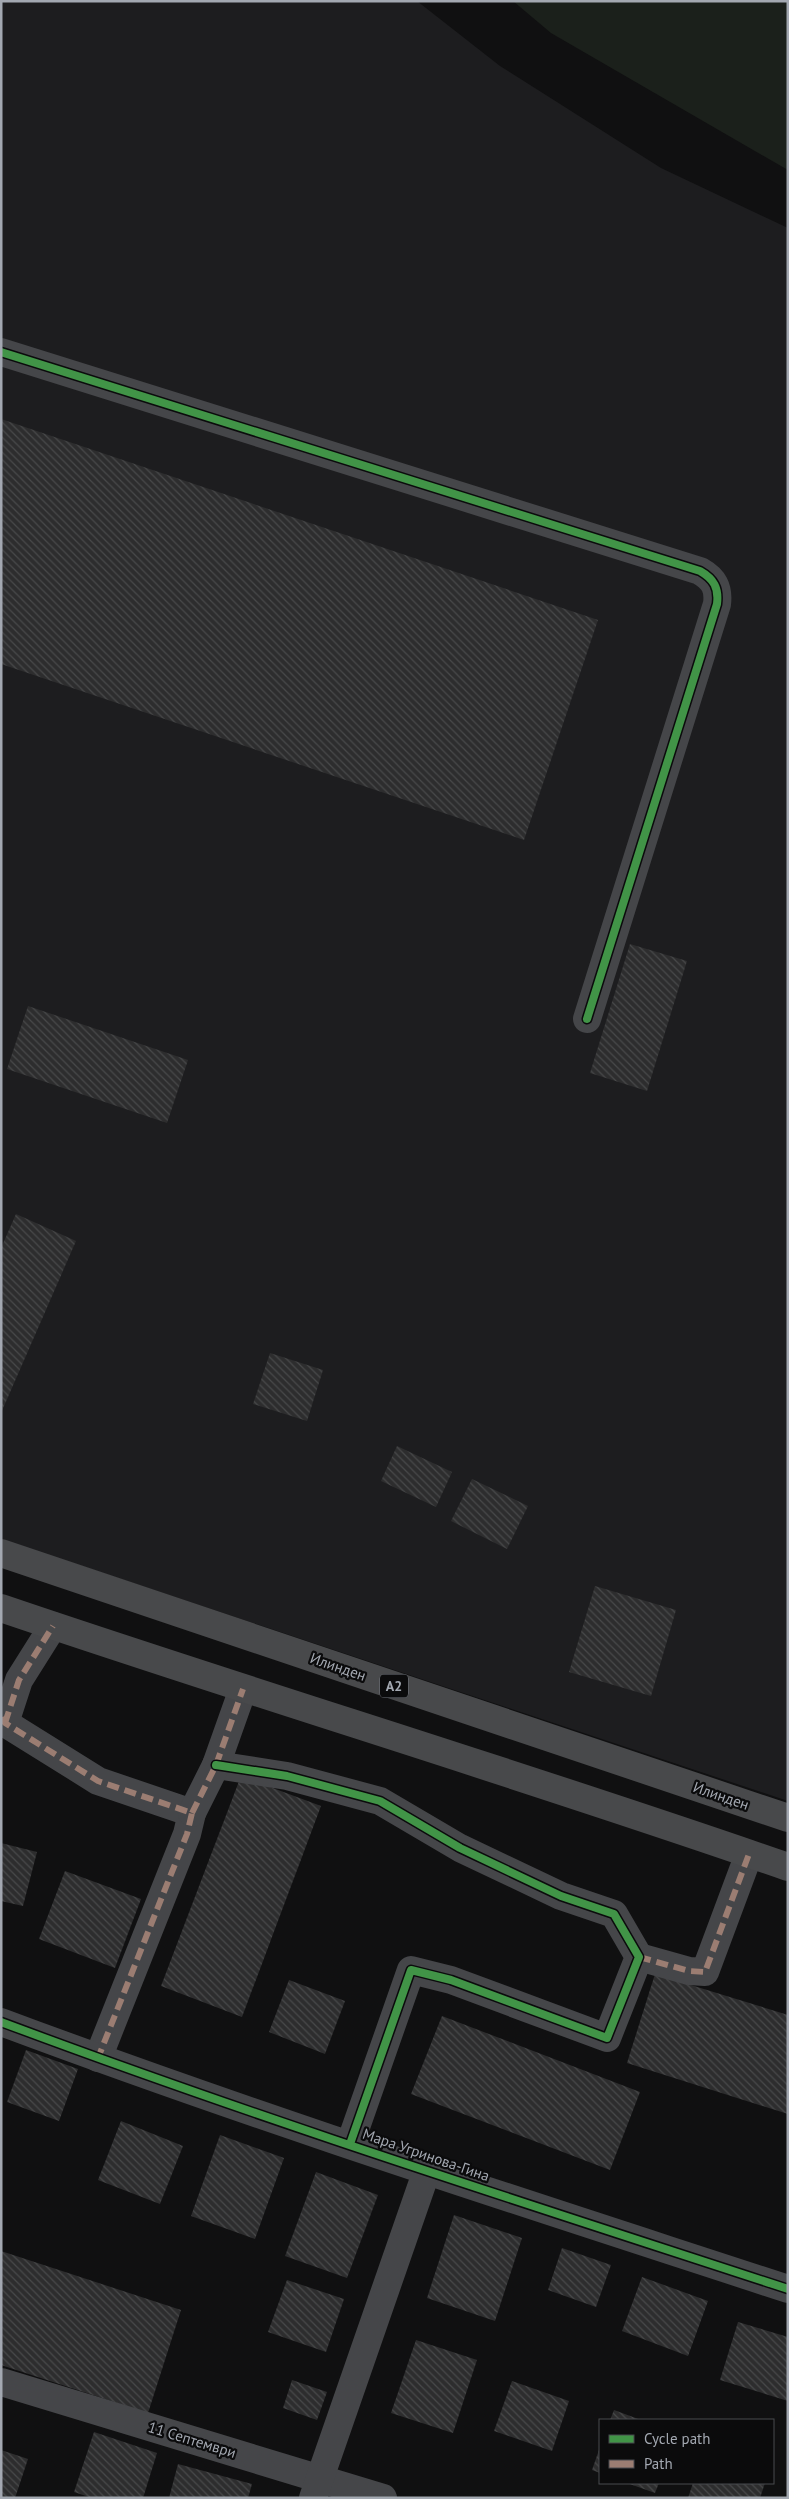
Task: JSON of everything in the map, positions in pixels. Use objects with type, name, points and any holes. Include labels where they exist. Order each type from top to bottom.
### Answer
[{"type":"main road","name":"Илинден","points":[[1,1553],[788,1818]]},
{"type":"main road","points":[[1,1608],[243,1689],[671,1826],[788,1867]]},
{"type":"street","points":[[1,352],[700,571],[709,576],[716,584],[717,604],[587,1019]]},
{"type":"street","points":[[53,1626],[19,1680],[3,1721],[98,1781],[192,1813]]},
{"type":"street","points":[[98,2058],[187,1834],[192,1813],[216,1765],[243,1689]]},
{"type":"street","points":[[216,1765],[287,1776],[380,1801],[460,1848],[561,1896],[614,1914],[639,1957],[689,1971],[706,1972],[749,1854]]},
{"type":"street","points":[[350,2144],[411,1970],[451,1980],[607,2038],[639,1957]]},
{"type":"street","name":"Мара Угринова-Гина","points":[[1,2022],[98,2058],[350,2144],[788,2289]]},
{"type":"street","points":[[317,2488],[427,2170]]},
{"type":"street","name":"11 Септември","points":[[1,2382],[317,2488],[383,2498]]},
{"type":"shaded area","points":[[1,1],[417,1],[500,66],[661,168],[788,228],[788,1801],[1,1539]]},
{"type":"shaded area","points":[[513,1],[788,1],[788,170],[551,33]]},
{"type":"building","points":[[1,419],[598,620],[524,840],[1,664]]},
{"type":"building","points":[[630,944],[687,961],[647,1091],[590,1073]]},
{"type":"building","points":[[28,1006],[188,1060],[167,1123],[7,1069]]},
{"type":"building","points":[[16,1214],[76,1241],[1,1413],[1,1248]]},
{"type":"building","points":[[270,1353],[323,1370],[307,1421],[253,1404]]},
{"type":"building","points":[[397,1446],[452,1472],[436,1507],[381,1481]]},
{"type":"building","points":[[472,1479],[528,1506],[507,1549],[451,1521]]},
{"type":"building","points":[[595,1586],[676,1610],[651,1696],[569,1672]]},
{"type":"building","points":[[241,1776],[321,1806],[242,2017],[161,1986]]},
{"type":"building","points":[[1,1843],[37,1852],[23,1906],[1,1901]]},
{"type":"building","points":[[65,1871],[141,1899],[115,1968],[39,1939]]},
{"type":"building","points":[[655,1974],[788,2015],[788,2114],[627,2063]]},
{"type":"building","points":[[289,1980],[345,2001],[325,2054],[269,2032]]},
{"type":"building","points":[[442,2016],[640,2092],[610,2170],[411,2094]]},
{"type":"building","points":[[26,2050],[78,2069],[59,2121],[7,2102]]},
{"type":"building","points":[[121,2121],[183,2146],[160,2204],[98,2180]]},
{"type":"building","points":[[220,2135],[284,2158],[255,2239],[191,2216]]},
{"type":"building","points":[[316,2172],[378,2195],[347,2278],[285,2256]]},
{"type":"building","points":[[454,2215],[522,2238],[495,2321],[427,2298]]},
{"type":"building","points":[[562,2248],[611,2265],[596,2307],[548,2290]]},
{"type":"building","points":[[1,2251],[181,2310],[148,2413],[1,2365]]},
{"type":"building","points":[[642,2277],[708,2301],[688,2356],[622,2331]]},
{"type":"building","points":[[287,2280],[344,2299],[326,2352],[268,2332]]},
{"type":"building","points":[[738,2322],[788,2337],[788,2401],[720,2380]]},
{"type":"building","points":[[416,2340],[477,2360],[453,2433],[391,2413]]},
{"type":"building","points":[[292,2380],[327,2392],[317,2420],[283,2408]]},
{"type":"building","points":[[512,2381],[569,2401],[552,2451],[494,2431]]},
{"type":"building","points":[[614,2410],[638,2419],[610,2419]]},
{"type":"building","points":[[94,2432],[157,2453],[143,2498],[92,2498],[74,2492]]},
{"type":"building","points":[[1,2450],[28,2459],[15,2498],[1,2498]]},
{"type":"building","points":[[599,2450],[599,2473],[592,2470]]},
{"type":"building","points":[[178,2464],[252,2484],[248,2498],[169,2498]]},
{"type":"building","points":[[630,2484],[659,2484],[655,2493]]},
{"type":"building","points":[[693,2484],[765,2484],[760,2498],[688,2498]]},
{"type":"marked path","points":[[5,1723],[19,1680],[53,1626]]},
{"type":"marked path","points":[[192,1813],[216,1765],[243,1689]]},
{"type":"marked path","points":[[1,1718],[5,1723],[98,1781],[192,1813],[187,1834],[98,2058]]},
{"type":"marked path","points":[[639,1957],[689,1971],[705,1972],[749,1854]]},
{"type":"cycle path","points":[[1,352],[700,571],[709,577],[715,584],[717,604],[587,1019]]},
{"type":"cycle path","points":[[216,1765],[287,1776],[380,1801],[460,1848],[561,1896],[614,1914],[639,1957],[607,2038],[451,1980],[411,1970],[350,2144]]},
{"type":"cycle path","points":[[1,2022],[196,2093],[788,2289]]}]
